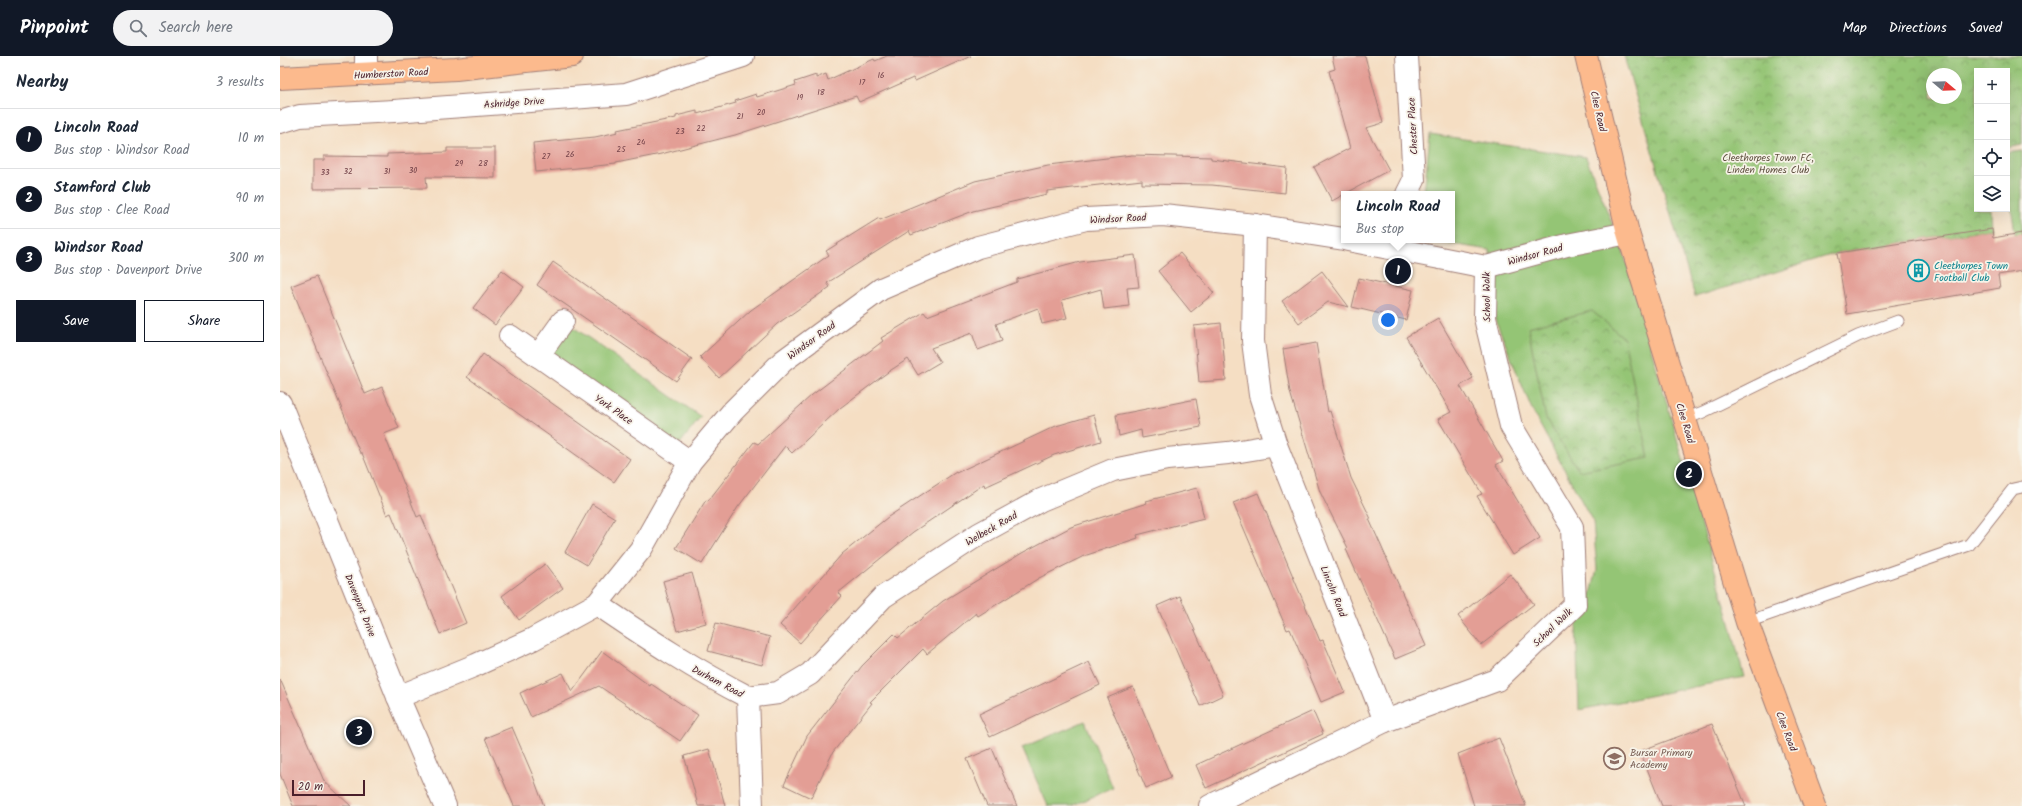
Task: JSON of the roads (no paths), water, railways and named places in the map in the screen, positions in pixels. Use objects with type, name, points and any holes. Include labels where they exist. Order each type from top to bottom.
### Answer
[{"type":"main road","name":"Humberston Road","points":[[280,78],[366,65],[456,69],[572,56]]},
{"type":"main road","name":"Clee Road","points":[[1586,56],[1628,233],[1747,622],[1815,806]]},
{"type":"street","name":"Ashridge Drive","points":[[280,122],[300,116],[394,111],[626,94],[743,56]]},
{"type":"street","name":"Chester Place","points":[[1407,56],[1414,180],[1408,191]]},
{"type":"street","name":"Windsor Road","points":[[398,697],[512,648],[597,604],[641,549],[690,462],[733,411],[783,361],[881,289],[978,247],[1086,219],[1163,215],[1255,225],[1341,239]]},
{"type":"street","name":"Lincoln Road","points":[[1255,225],[1253,341],[1260,396],[1276,445],[1385,721]]},
{"type":"street","name":"Windsor Road","points":[[1382,243],[1486,267],[1567,245],[1628,233]]},
{"type":"street","name":"School Walk","points":[[1210,806],[1385,721],[1497,680],[1575,605],[1572,527],[1510,426],[1484,318],[1486,267]]},
{"type":"street","points":[[538,356],[563,321]]},
{"type":"street","name":"York Place","points":[[510,336],[690,462]]},
{"type":"street","name":"Davenport Drive","points":[[280,403],[398,697],[445,806]]},
{"type":"street","name":"Welbeck Road","points":[[748,697],[778,692],[810,674],[883,597],[979,534],[1041,500],[1113,470],[1167,459],[1228,453],[1276,445]]},
{"type":"street","name":"Durham Road","points":[[597,604],[696,669],[748,697],[752,806]]},
{"type":"lane","points":[[1685,418],[1703,412],[1858,336],[1898,321]]},
{"type":"lane","points":[[1747,622],[1969,545],[2013,489],[2022,487]]},
{"type":"place","name":"Lincoln Road","points":[[1398,271]]},
{"type":"place","name":"Cleethorpes Town Football Club","points":[[1919,271]]},
{"type":"place","name":"Stamford Club","points":[[1689,474]]},
{"type":"place","name":"Windsor Road","points":[[359,732]]},
{"type":"place","name":"Bursar Primary Academy","points":[[1615,758]]},
{"type":"park label","name":"Cleethorpes Town FC, Linden Homes Club","points":[[1768,162]]}]
